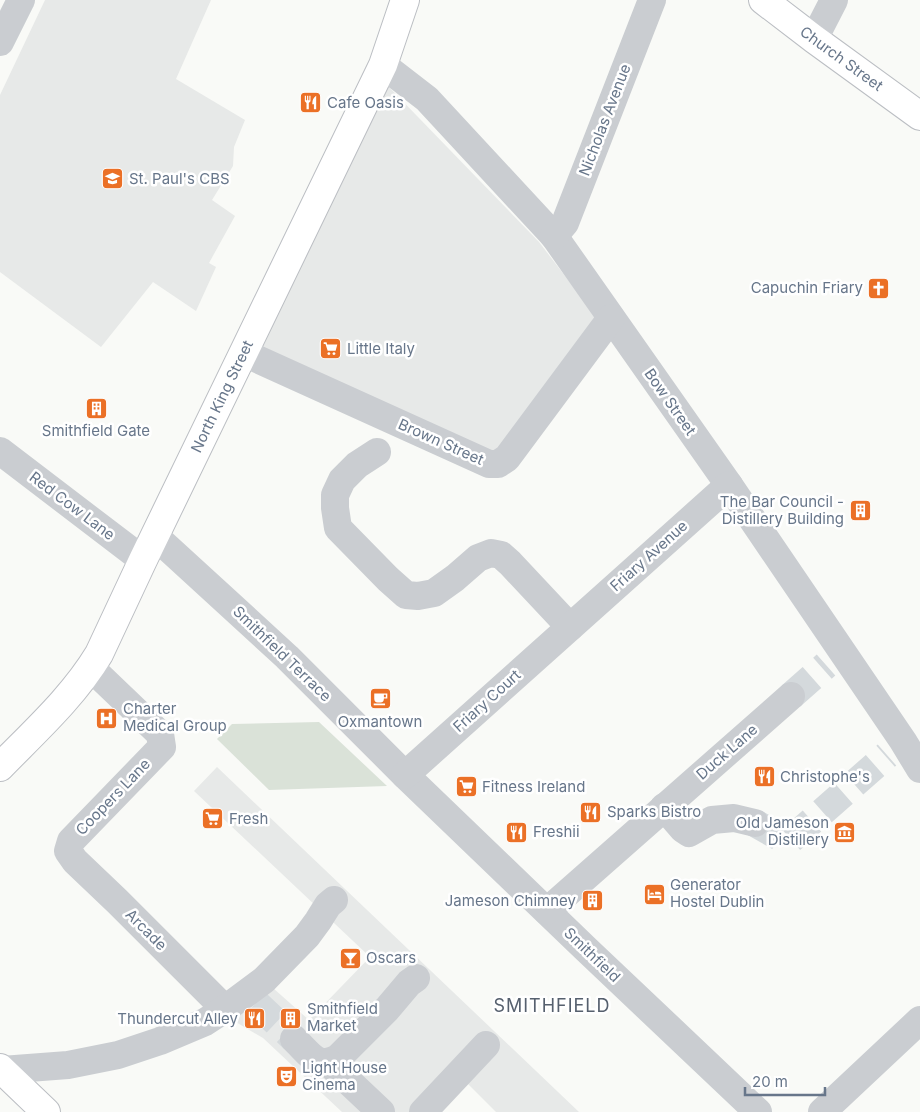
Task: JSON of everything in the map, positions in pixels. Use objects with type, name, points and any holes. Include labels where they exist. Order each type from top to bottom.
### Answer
[{"type":"main road","name":"North King Street","points":[[0,767],[73,692],[100,654],[143,560],[383,65],[404,0]]},
{"type":"main road","name":"Church Street","points":[[764,0],[920,116]]},
{"type":"main road","points":[[1,1069],[46,1112]]},
{"type":"street","points":[[0,42],[21,0]]},
{"type":"street","name":"Nicholas Avenue","points":[[554,236],[565,223],[652,0]]},
{"type":"street","points":[[814,39],[834,0]]},
{"type":"street","name":"Bow Street","points":[[383,65],[427,99],[554,236],[729,485],[834,658],[895,748],[920,769]]},
{"type":"street","name":"Brown Street","points":[[244,353],[489,464],[498,464],[508,458],[611,318]]},
{"type":"street","name":"Red Cow Lane","points":[[0,451],[143,560]]},
{"type":"street","points":[[377,452],[357,465],[342,480],[335,495],[334,508],[338,528],[388,579],[406,594],[418,596],[434,593],[478,558],[491,553],[502,555],[570,627]]},
{"type":"street","name":"Friary Avenue","points":[[570,627],[729,485]]},
{"type":"street","name":"Smithfield Terrace","points":[[156,536],[287,657],[405,775]]},
{"type":"street","name":"Friary Court","points":[[405,775],[570,627]]},
{"type":"street","name":"Coopers Lane","points":[[68,851],[70,841],[162,747],[160,734],[91,668]]},
{"type":"street","name":"Duck Lane","points":[[547,911],[790,696]]},
{"type":"street","name":"Smithfield","points":[[405,775],[758,1112]]},
{"type":"street","points":[[664,807],[683,829],[689,833],[712,820],[734,818],[755,823]]},
{"type":"street","name":"Arcade","points":[[68,851],[75,861],[117,901],[242,1002]]},
{"type":"street","points":[[1,1069],[68,1065],[118,1055],[160,1041],[205,1022],[242,1002],[307,936],[328,905],[334,900]]},
{"type":"street","points":[[323,1062],[338,1058],[416,978]]},
{"type":"street","points":[[822,1112],[920,1020]]},
{"type":"street","points":[[294,1039],[381,1112]]},
{"type":"street","points":[[423,1112],[486,1045]]},
{"type":"shaded area","name":"St. Paul's CBS","points":[[45,0],[211,0],[176,79],[245,120],[234,147],[233,166],[212,200],[235,216],[209,263],[216,267],[196,311],[153,282],[101,347],[0,272],[0,95]]},
{"type":"shaded area","points":[[388,86],[539,242],[601,323],[503,454],[483,456],[259,352]]},
{"type":"shaded area","points":[[319,722],[387,786],[269,790],[217,739],[232,724]]},
{"type":"shaded area","points":[[217,767],[579,1112],[496,1112],[463,1079],[432,1112],[342,1112],[263,1038],[229,1018],[264,980],[309,1020],[370,957],[194,791]]},
{"type":"tunnel","points":[[791,696],[826,665]]},
{"type":"tunnel","points":[[755,823],[788,842],[887,755]]},
{"type":"tunnel","points":[[256,1003],[294,1039]]},
{"type":"place","name":"Cafe Oasis","points":[[311,103]]},
{"type":"place","name":"St. Paul's CBS","points":[[113,179]]},
{"type":"place","name":"Capuchin Friary","points":[[879,288]]},
{"type":"place","name":"Little Italy","points":[[331,349]]},
{"type":"place","name":"Smithfield Gate","points":[[96,408]]},
{"type":"place","name":"The Bar Council - Distillery Building","points":[[860,511]]},
{"type":"place","name":"Oxmantown","points":[[380,699]]},
{"type":"place","name":"Charter Medical Group","points":[[107,718]]},
{"type":"place","name":"Christophe's","points":[[764,777]]},
{"type":"place","name":"Fitness Ireland","points":[[466,787]]},
{"type":"place","name":"Sparks Bistro","points":[[591,812]]},
{"type":"place","name":"Fresh","points":[[213,819]]},
{"type":"place","name":"Freshii","points":[[517,832]]},
{"type":"place","name":"Old Jameson Distillery","points":[[845,832]]},
{"type":"place","name":"Generator Hostel Dublin","points":[[654,894]]},
{"type":"place","name":"Jameson Chimney","points":[[592,901]]},
{"type":"place","name":"Oscars","points":[[350,958]]},
{"type":"place","name":"Smithfield Market","points":[[291,1018]]},
{"type":"place","name":"Thundercut Alley","points":[[254,1019]]},
{"type":"place","name":"Light House Cinema","points":[[286,1077]]},
{"type":"district","name":"SMITHFIELD","points":[[552,1006]]}]
